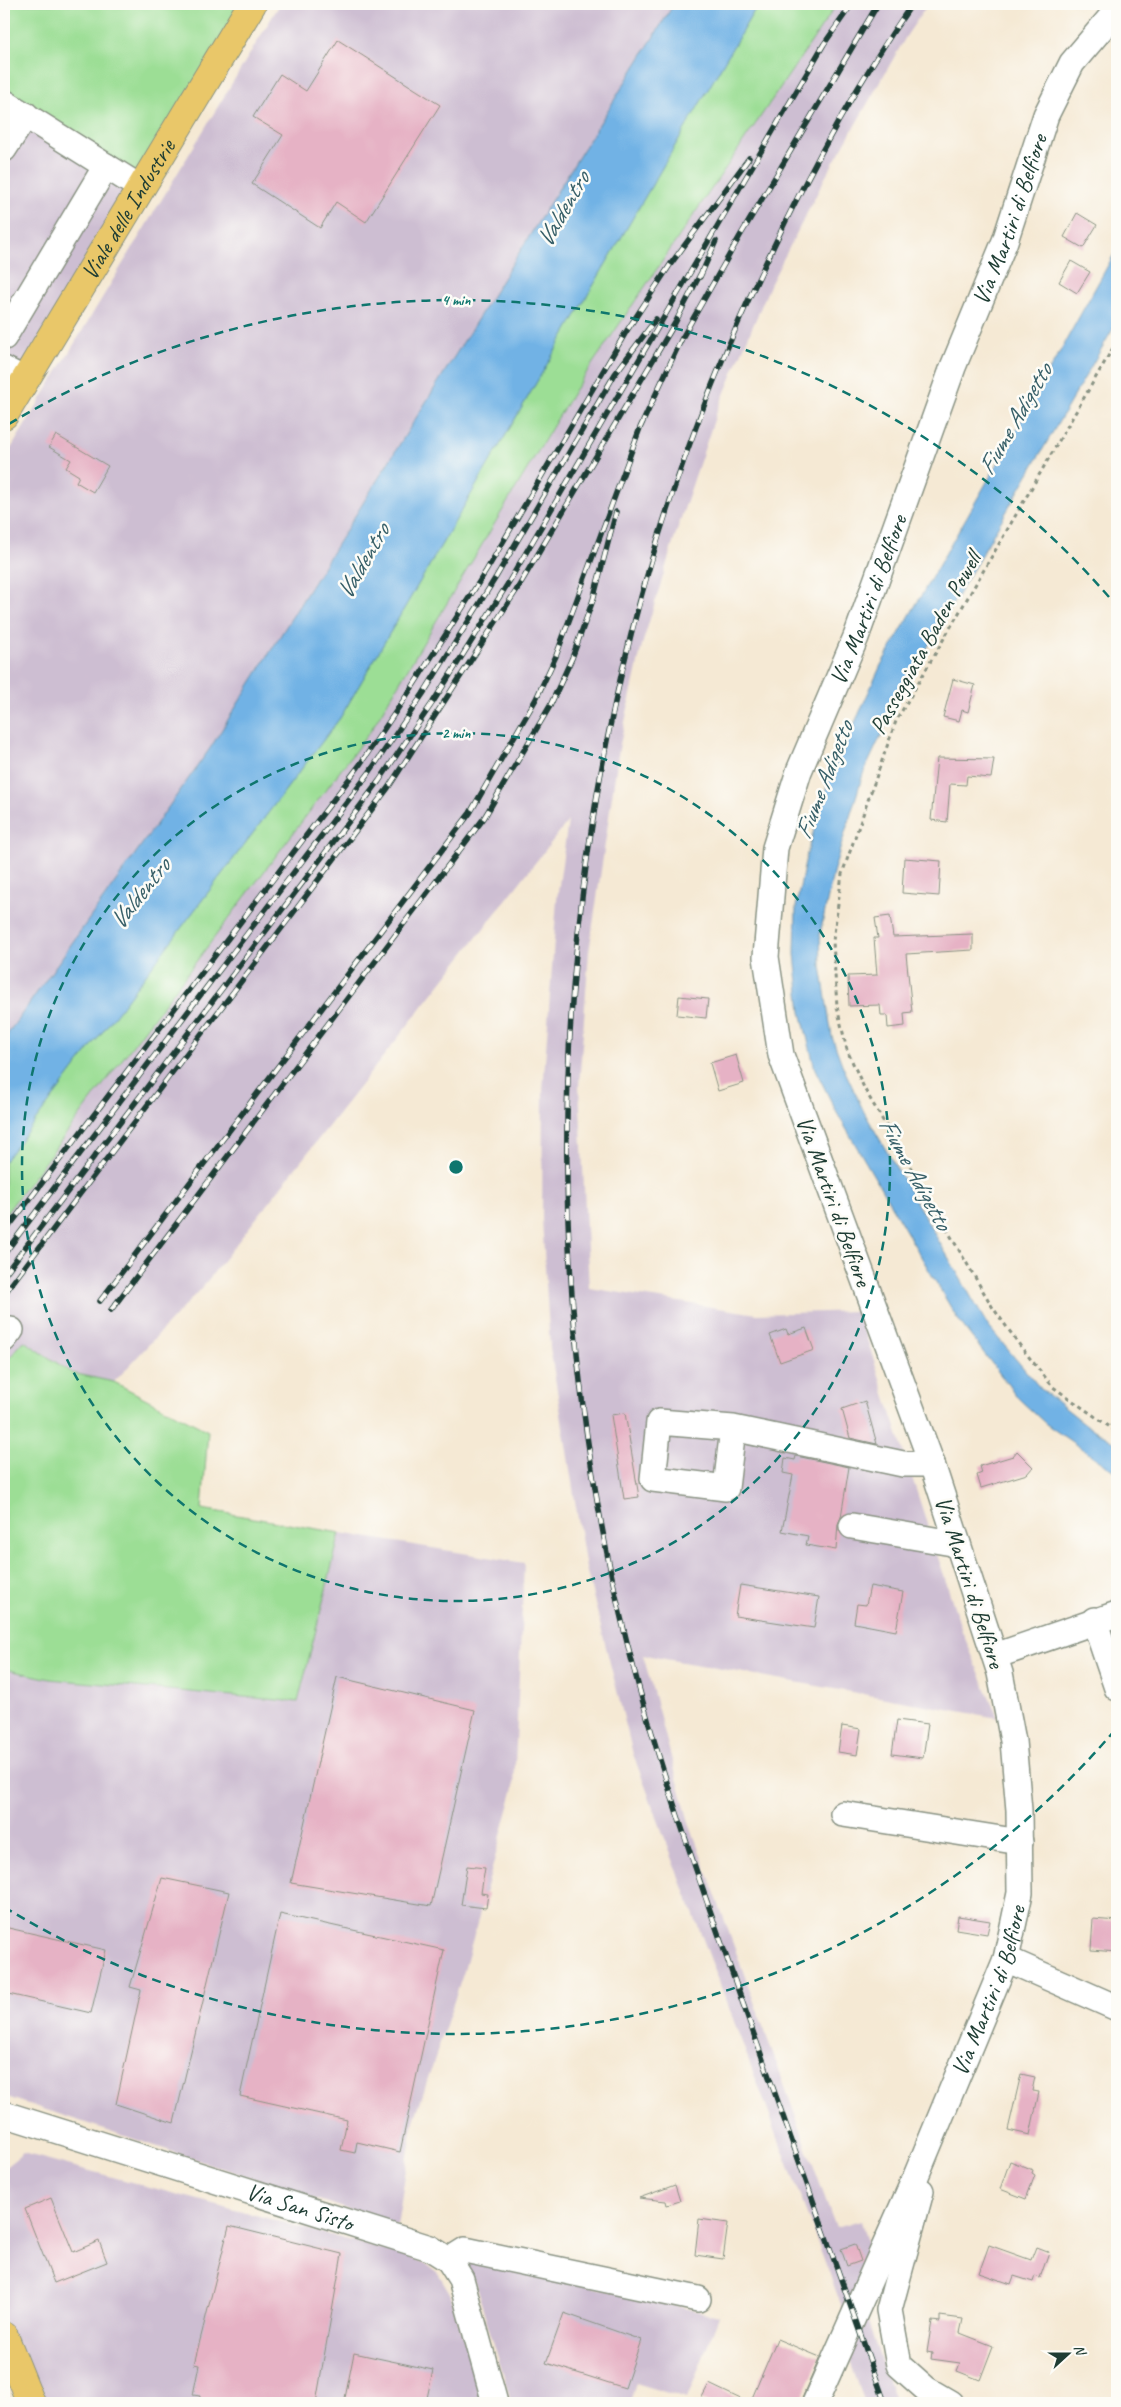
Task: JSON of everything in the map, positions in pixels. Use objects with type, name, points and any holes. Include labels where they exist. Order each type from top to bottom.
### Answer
[{"type":"main road","name":"Viale delle Industrie","points":[[4,415],[14,375],[141,188],[252,4]]},
{"type":"main road","points":[[4,2336],[31,2403]]},
{"type":"street","name":"Via Martiri di Belfiore","points":[[815,2403],[916,2176],[1006,1960],[1020,1893],[1020,1842],[1013,1741],[995,1656],[932,1464],[781,1055],[766,958],[775,848],[798,771],[856,637],[953,367],[1005,241],[1046,115],[1072,63],[1117,10]]},
{"type":"street","points":[[4,102],[141,188]]},
{"type":"street","points":[[4,149],[26,115]]},
{"type":"street","points":[[4,337],[106,166]]},
{"type":"street","points":[[732,1428],[903,1464],[932,1464]]},
{"type":"street","points":[[852,1526],[958,1544]]},
{"type":"street","points":[[995,1656],[1106,1617],[1117,1688]]},
{"type":"street","points":[[843,1814],[1020,1842]]},
{"type":"street","points":[[1006,1960],[1117,2008]]},
{"type":"street","name":"Via San Sisto","points":[[4,2114],[430,2248],[449,2260],[461,2280],[495,2403]]},
{"type":"street","points":[[916,2176],[921,2193],[889,2310],[899,2365],[926,2389],[950,2403]]},
{"type":"street","points":[[449,2260],[465,2250],[698,2299]]},
{"type":"path","name":"Passeggiata Baden Powell","points":[[1117,341],[896,721],[842,874],[833,941],[837,1006],[847,1050],[865,1090],[993,1308],[1021,1347],[1053,1386],[1117,1432]]},
{"type":"shaded area","points":[[280,4],[674,4],[211,747],[4,1039],[4,460]]},
{"type":"shaded area","points":[[837,4],[928,4],[907,35],[827,174],[771,283],[717,411],[677,530],[642,645],[619,749],[589,952],[579,1086],[589,1288],[757,1314],[858,1311],[962,1631],[998,1718],[643,1655],[689,1822],[836,2228],[861,2221],[871,2255],[868,2322],[896,2403],[865,2403],[847,2353],[845,2315],[633,1754],[586,1568],[550,1347],[542,1220],[543,1090],[557,899],[568,821],[204,1285],[114,1382],[72,1373],[24,1341],[4,1364],[4,1216],[371,730],[574,391]]},
{"type":"shaded area","points":[[4,101],[137,176],[4,397]]},
{"type":"shaded area","points":[[340,1533],[524,1563],[514,1788],[464,1971],[413,2124],[397,2226],[4,2096],[4,1669],[50,1679],[298,1702]]},
{"type":"shaded area","points":[[23,2153],[404,2255],[425,2263],[438,2273],[450,2293],[483,2403],[38,2403],[4,2320],[4,2168]]},
{"type":"shaded area","points":[[460,2257],[719,2316],[687,2399],[636,2383],[630,2403],[512,2403],[475,2283]]},
{"type":"green space","points":[[4,4],[242,4],[137,176],[4,101]]},
{"type":"green space","points":[[758,4],[837,4],[574,391],[371,730],[4,1216],[4,1162],[340,718]]},
{"type":"green space","points":[[24,1341],[72,1373],[114,1382],[208,1431],[202,1509],[340,1533],[298,1702],[50,1679],[4,1669],[4,1364]]},
{"type":"water","name":"Valdentro","points":[[674,4],[758,4],[340,718],[4,1162],[4,1039],[211,747]]},
{"type":"water","points":[[1117,249],[1117,322],[902,691],[863,774],[834,869],[820,934],[821,966],[832,1037],[843,1067],[864,1112],[988,1326],[1041,1389],[1088,1426],[1117,1444],[1117,1473],[1046,1424],[1019,1399],[957,1318],[837,1113],[815,1069],[801,1012],[795,954],[796,907],[806,857],[828,782],[881,665],[995,468]]},
{"type":"building","points":[[338,40],[440,105],[366,222],[336,202],[320,228],[252,184],[283,135],[253,117],[280,74],[306,91]]},
{"type":"building","points":[[1077,213],[1097,225],[1083,248],[1064,237]]},
{"type":"building","points":[[1071,261],[1090,272],[1077,293],[1059,282]]},
{"type":"building","points":[[56,435],[108,466],[93,492],[76,482],[79,476],[66,468],[71,460],[49,447]]},
{"type":"building","points":[[953,679],[975,685],[968,712],[962,710],[959,721],[943,717]]},
{"type":"building","points":[[937,758],[994,759],[991,778],[967,776],[966,785],[950,784],[947,822],[931,820]]},
{"type":"building","points":[[904,858],[941,861],[939,896],[902,893]]},
{"type":"building","points":[[890,916],[893,937],[973,934],[973,950],[906,954],[912,1012],[904,1013],[905,1026],[888,1028],[887,1015],[881,1015],[880,1005],[849,1006],[848,976],[877,975],[874,938],[878,938],[875,918]]},
{"type":"building","points":[[679,996],[708,999],[706,1018],[677,1015]]},
{"type":"building","points":[[736,1055],[744,1083],[718,1091],[710,1063]]},
{"type":"building","points":[[806,1328],[814,1350],[780,1362],[770,1335],[786,1329],[788,1334]]},
{"type":"building","points":[[865,1401],[877,1444],[850,1438],[842,1409]]},
{"type":"building","points":[[625,1413],[639,1497],[624,1499],[611,1415]]},
{"type":"building","points":[[1017,1451],[1033,1467],[1027,1474],[981,1488],[977,1475],[982,1473],[980,1466],[1013,1456]]},
{"type":"building","points":[[796,1456],[849,1467],[841,1517],[838,1524],[836,1550],[806,1545],[808,1536],[782,1531],[793,1475],[783,1473],[785,1458],[795,1460]]},
{"type":"building","points":[[740,1585],[819,1597],[814,1628],[735,1616]]},
{"type":"building","points":[[870,1586],[903,1592],[896,1631],[854,1623],[857,1604],[866,1605]]},
{"type":"building","points":[[337,1677],[475,1710],[431,1906],[291,1883]]},
{"type":"building","points":[[897,1720],[928,1724],[923,1758],[892,1754]]},
{"type":"building","points":[[842,1726],[861,1729],[857,1755],[838,1752]]},
{"type":"building","points":[[467,1866],[485,1868],[481,1893],[488,1894],[486,1908],[461,1905]]},
{"type":"building","points":[[162,1878],[229,1892],[174,2123],[116,2104],[141,1990],[130,1987]]},
{"type":"building","points":[[280,1914],[444,1950],[400,2152],[357,2142],[355,2153],[341,2150],[347,2120],[240,2096]]},
{"type":"building","points":[[958,1916],[990,1921],[987,1934],[956,1929]]},
{"type":"building","points":[[1093,1919],[1117,1921],[1117,1952],[1091,1950]]},
{"type":"building","points":[[4,1927],[106,1950],[91,2013],[4,1993]]},
{"type":"building","points":[[1021,2074],[1035,2077],[1032,2091],[1039,2092],[1030,2135],[1008,2130]]},
{"type":"building","points":[[1010,2161],[1033,2170],[1032,2173],[1035,2175],[1026,2199],[1000,2189]]},
{"type":"building","points":[[675,2185],[680,2201],[667,2205],[666,2201],[639,2198]]},
{"type":"building","points":[[51,2198],[73,2252],[99,2241],[107,2262],[54,2283],[25,2209]]},
{"type":"building","points":[[699,2219],[728,2223],[723,2259],[695,2255]]},
{"type":"building","points":[[229,2226],[342,2254],[316,2403],[199,2403],[200,2396],[193,2395],[199,2365],[194,2364]]},
{"type":"building","points":[[855,2244],[861,2261],[847,2266],[841,2249]]},
{"type":"building","points":[[989,2245],[1031,2260],[1036,2247],[1049,2252],[1040,2278],[1035,2276],[1033,2282],[1014,2276],[1011,2284],[979,2273]]},
{"type":"building","points":[[564,2313],[641,2340],[625,2388],[546,2363]]},
{"type":"building","points":[[940,2316],[963,2319],[960,2333],[993,2346],[980,2380],[957,2371],[960,2363],[931,2359],[932,2353],[927,2352],[932,2321],[940,2322]]},
{"type":"building","points":[[777,2339],[820,2357],[800,2403],[750,2403]]},
{"type":"building","points":[[354,2353],[433,2370],[426,2403],[344,2403]]},
{"type":"building","points":[[709,2384],[749,2403],[710,2403],[701,2399]]},
{"type":"railway","points":[[4,1275],[379,781],[433,702],[507,585],[824,44],[852,4]]},
{"type":"railway","points":[[100,1301],[470,813],[536,699],[556,656],[640,428],[682,338],[740,236],[878,4]]},
{"type":"railway","points":[[885,2403],[685,1837],[667,1783],[621,1619],[609,1563],[582,1398],[569,1231],[569,1064],[582,897],[609,732],[649,569],[702,410],[769,256],[835,127],[872,64],[912,4]]},
{"type":"railway","points":[[4,1233],[359,766],[413,686],[486,571],[626,332],[670,265],[749,158]]},
{"type":"railway","points":[[700,277],[716,241]]},
{"type":"railway","points":[[4,1294],[388,788],[516,591],[675,323],[702,271]]},
{"type":"railway","points":[[4,1254],[369,773],[423,694],[496,577],[615,374],[656,319]]},
{"type":"railway","points":[[111,1310],[484,818],[550,706],[572,658],[593,600],[616,512]]},
{"type":"water label","name":"Fiume Adigetto","points":[[1014,419]]},
{"type":"water label","name":"Fiume Adigetto","points":[[823,780]]},
{"type":"water label","name":"Fiume Adigetto","points":[[916,1173]]}]
